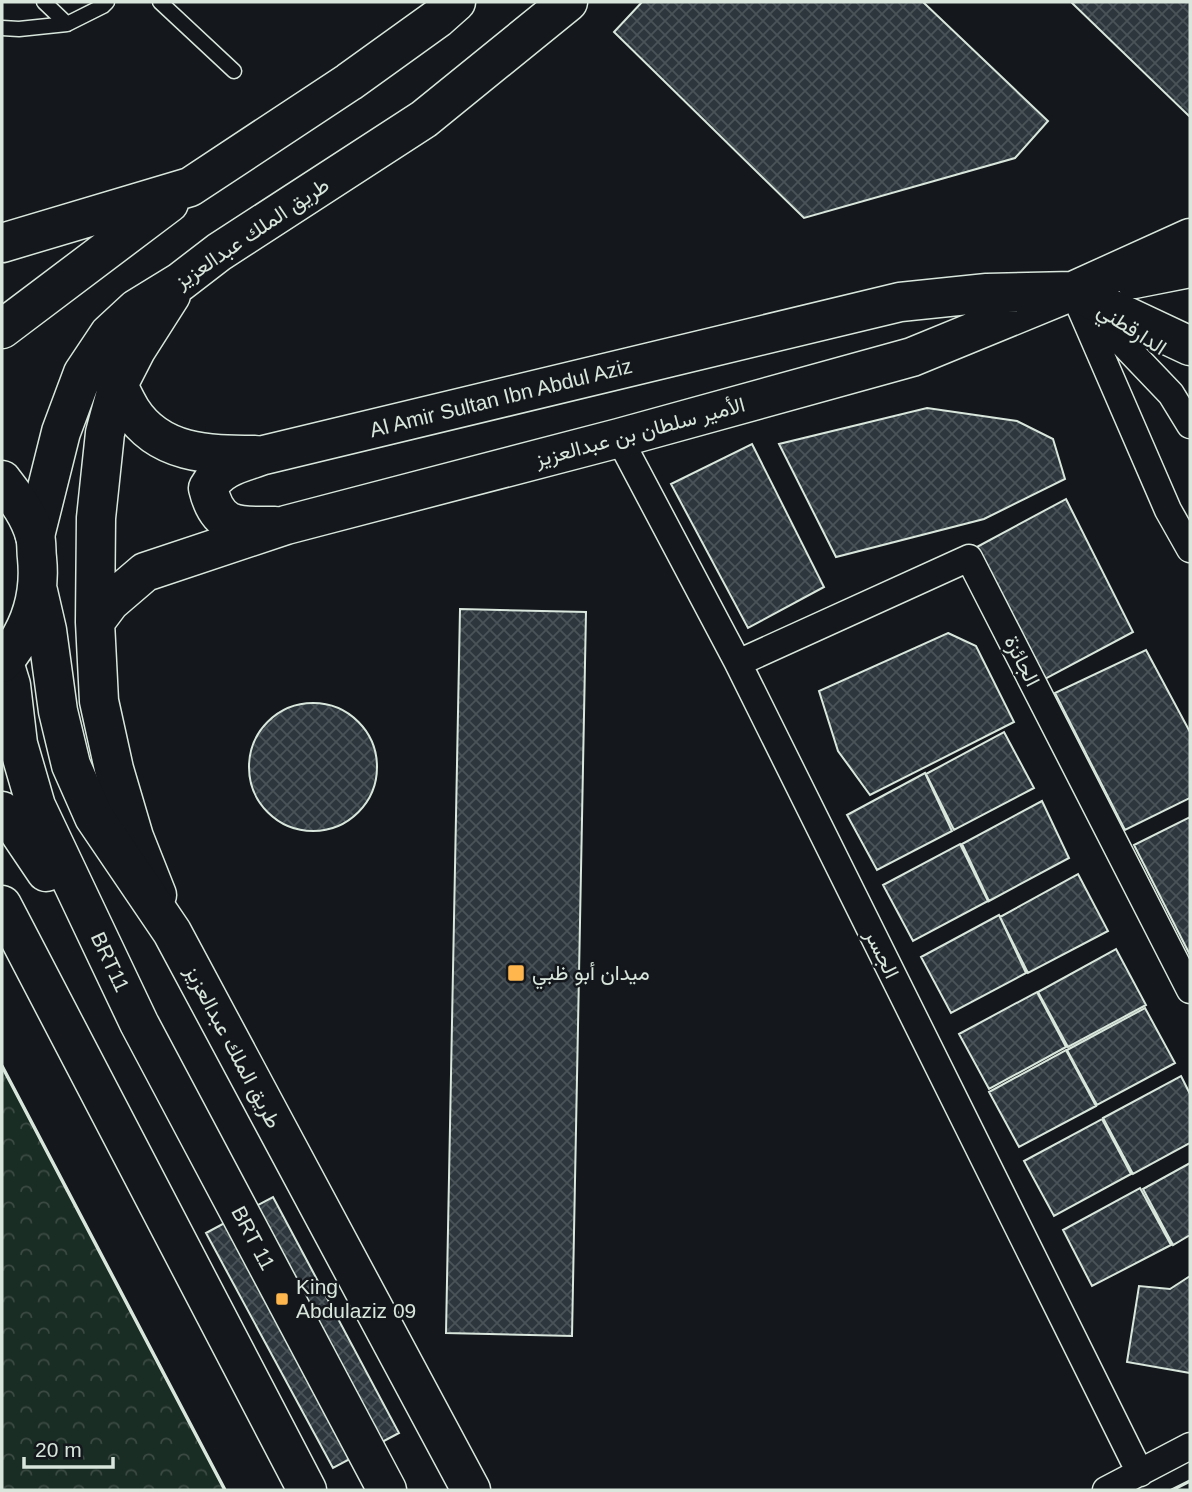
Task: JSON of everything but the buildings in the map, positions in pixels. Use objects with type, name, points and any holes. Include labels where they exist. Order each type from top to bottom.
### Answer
[{"type":"main road","points":[[2,329],[190,187],[349,82],[456,2]]},
{"type":"main road","name":"طريق الملك عبدالعزيز","points":[[35,536],[61,432],[83,373],[109,334],[136,309],[180,282],[219,252],[424,119],[568,2]]},
{"type":"main road","points":[[2,243],[190,187]]},
{"type":"main road","points":[[1073,291],[1190,238]]},
{"type":"main road","points":[[1073,291],[1190,268]]},
{"type":"main road","points":[[172,932],[134,837],[114,769],[99,701],[95,622],[96,518],[105,433],[118,385],[136,350],[180,282]]},
{"type":"main road","points":[[1073,291],[1190,322]]},
{"type":"main road","points":[[1073,291],[1190,346]]},
{"type":"main road","name":"Al Amir Sultan Ibn Abdul Aziz","points":[[286,526],[241,526],[229,522],[211,500],[208,488],[213,478],[220,472],[264,455],[900,302],[988,293],[1073,291]]},
{"type":"main road","name":"الأمير سلطان بن عبدالعزيز","points":[[95,622],[110,602],[145,572],[286,526],[912,357],[1073,291]]},
{"type":"main road","points":[[118,385],[132,412],[166,443],[218,455],[264,455]]},
{"type":"main road","points":[[2,480],[24,509],[35,536],[38,567],[38,591],[26,629],[3,662]]},
{"type":"main road","name":"طريق الملك عبدالعزيز","points":[[38,591],[47,630],[58,710],[71,765],[94,817],[172,932],[471,1490]]},
{"type":"main road","name":"BRT11","points":[[3,662],[11,685],[18,744],[36,806],[139,1023]]},
{"type":"main road","name":"BRT11","points":[[2,811],[15,826],[75,917],[139,1023]]},
{"type":"main road","points":[[2,905],[307,1490]]},
{"type":"main road","name":"BRT 11","points":[[139,1023],[387,1490]]},
{"type":"street","name":"الدارقطني","points":[[1073,291],[1190,367]]},
{"type":"street","points":[[1073,291],[1171,394],[1190,425]]},
{"type":"street","points":[[1073,291],[1168,510],[1190,549]]},
{"type":"street","name":"الجسر","points":[[619,438],[738,663],[1140,1473]]},
{"type":"street","name":"الجائزة","points":[[738,663],[970,558],[1190,990]]},
{"type":"street","points":[[1106,1490],[1190,1446]]},
{"type":"lane","points":[[44,2],[67,24]]},
{"type":"lane","points":[[2,28],[67,24],[107,2]]},
{"type":"lane","points":[[160,2],[234,71]]},
{"type":"lane","points":[[139,1023],[282,1299]]},
{"type":"green space","points":[[2,1066],[225,1490],[2,1490]]},
{"type":"wall","points":[[2,1066],[225,1490]]},
{"type":"wall","points":[[1172,1490],[1190,1481]]},
{"type":"place","name":"ميدان أبو ظبي","points":[[516,973]]},
{"type":"place","name":"King Abdulaziz 09","points":[[282,1299]]}]
